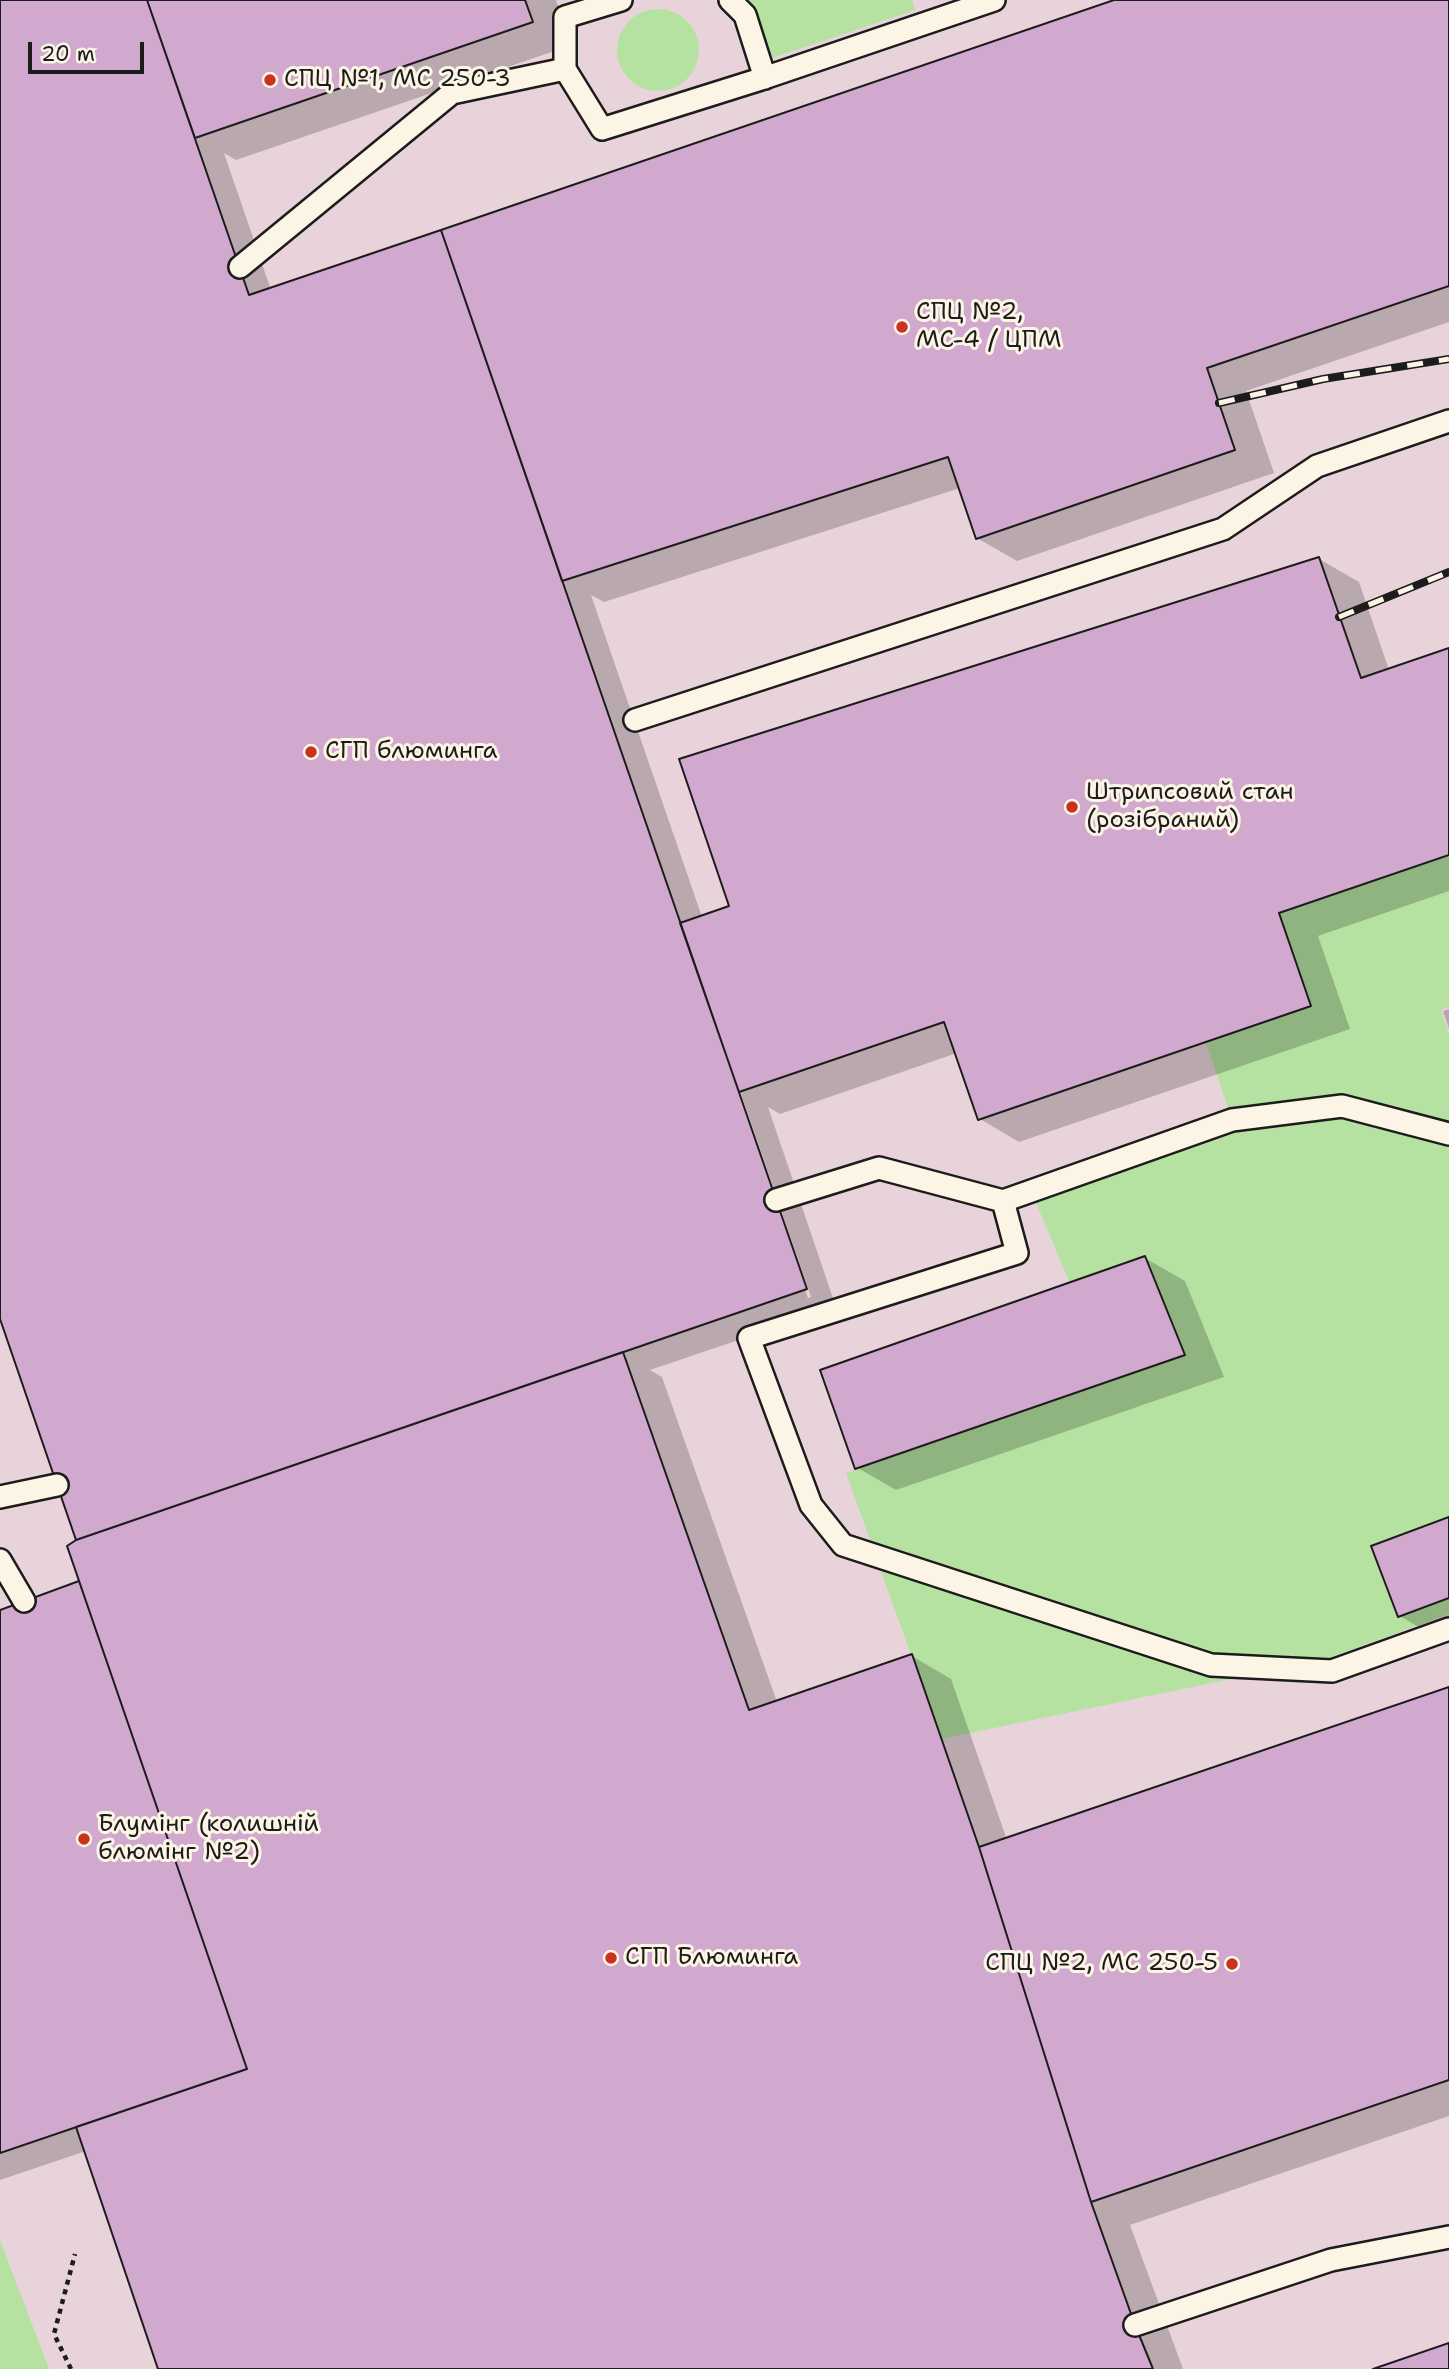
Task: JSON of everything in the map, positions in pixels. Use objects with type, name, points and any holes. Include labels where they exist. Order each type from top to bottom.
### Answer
[{"type":"lane","points":[[621,0],[565,17],[565,69],[602,129],[765,78],[995,0]]},
{"type":"lane","points":[[730,0],[744,15],[765,78]]},
{"type":"lane","points":[[240,267],[452,93],[565,69]]},
{"type":"lane","points":[[635,720],[1223,528],[1317,466],[1449,421]]},
{"type":"lane","points":[[776,1200],[879,1168],[1003,1201],[1232,1120],[1342,1106],[1449,1134]]},
{"type":"lane","points":[[1003,1201],[1017,1253],[749,1338],[811,1505],[843,1545],[1211,1665],[1332,1671],[1449,1629]]},
{"type":"lane","points":[[0,1497],[57,1485]]},
{"type":"lane","points":[[0,1560],[24,1601]]},
{"type":"lane","points":[[1135,2325],[1331,2260],[1449,2237]]},
{"type":"path","points":[[71,2369],[54,2334],[75,2254]]},
{"type":"shaded area","points":[[0,0],[1449,0],[1449,2369],[0,2369]]},
{"type":"green space","points":[[746,0],[912,0],[915,10],[772,58],[756,11]]},
{"type":"green space","points":[[658,9],[674,12],[687,21],[696,34],[699,50],[696,66],[687,79],[674,88],[658,91],[642,88],[629,79],[620,66],[617,50],[620,34],[629,21],[642,12]]},
{"type":"green space","points":[[1449,855],[1449,1007],[1441,1010],[1449,1034],[1449,1517],[1371,1547],[1398,1617],[1449,1598],[1449,1614],[1323,1660],[941,1739],[846,1473],[1185,1355],[1145,1257],[1070,1283],[1031,1191],[1232,1120],[1206,1042],[1311,1006],[1279,913]]},
{"type":"green space","points":[[0,2240],[49,2369],[0,2369]]},
{"type":"building","name":"СГП блюминга","points":[[0,0],[147,0],[249,295],[441,230],[807,1289],[76,1540],[0,1319]]},
{"type":"building","name":"СПЦ №1, МС 250-3","points":[[147,0],[525,0],[533,22],[195,138]]},
{"type":"building","name":"СПЦ №2, МС-4 / ЦПМ","points":[[1114,0],[1449,0],[1449,286],[1207,368],[1235,450],[976,539],[948,457],[562,581],[441,230]]},
{"type":"building","name":"Штрипсовий стан (розібраний)","points":[[1319,557],[1361,678],[1449,648],[1449,855],[1279,913],[1311,1006],[978,1120],[944,1022],[739,1092],[680,923],[729,906],[679,759]]},
{"type":"building","points":[[1145,1256],[1185,1355],[855,1469],[820,1370]]},
{"type":"building","name":"СГП Блюминга","points":[[623,1352],[749,1710],[912,1654],[979,1847],[1091,2202],[1153,2369],[158,2369],[76,2127],[247,2069],[67,1546],[76,1540]]},
{"type":"building","points":[[1449,1517],[1449,1598],[1398,1617],[1371,1546]]},
{"type":"building","name":"Блумінг (колишній блюмінг №2)","points":[[79,1581],[247,2069],[0,2153],[0,1610]]},
{"type":"building","name":"СПЦ №2, МС 250-5","points":[[1449,1687],[1449,2080],[1091,2202],[979,1847]]},
{"type":"building","points":[[1449,2343],[1449,2369],[1373,2369]]},
{"type":"railway","points":[[1219,403],[1323,379],[1449,359]]},
{"type":"railway","points":[[1339,617],[1449,572]]},
{"type":"place","name":"СПЦ №1, МС 250-3","points":[[270,80]]},
{"type":"place","name":"СПЦ №2, МС-4 / ЦПМ","points":[[902,327]]},
{"type":"place","name":"СГП блюминга","points":[[311,752]]},
{"type":"place","name":"Штрипсовий стан (розібраний)","points":[[1072,807]]},
{"type":"place","name":"Блумінг (колишній блюмінг №2)","points":[[84,1839]]},
{"type":"place","name":"СГП Блюминга","points":[[611,1958]]},
{"type":"place","name":"СПЦ №2, МС 250-5","points":[[1232,1964]]}]
